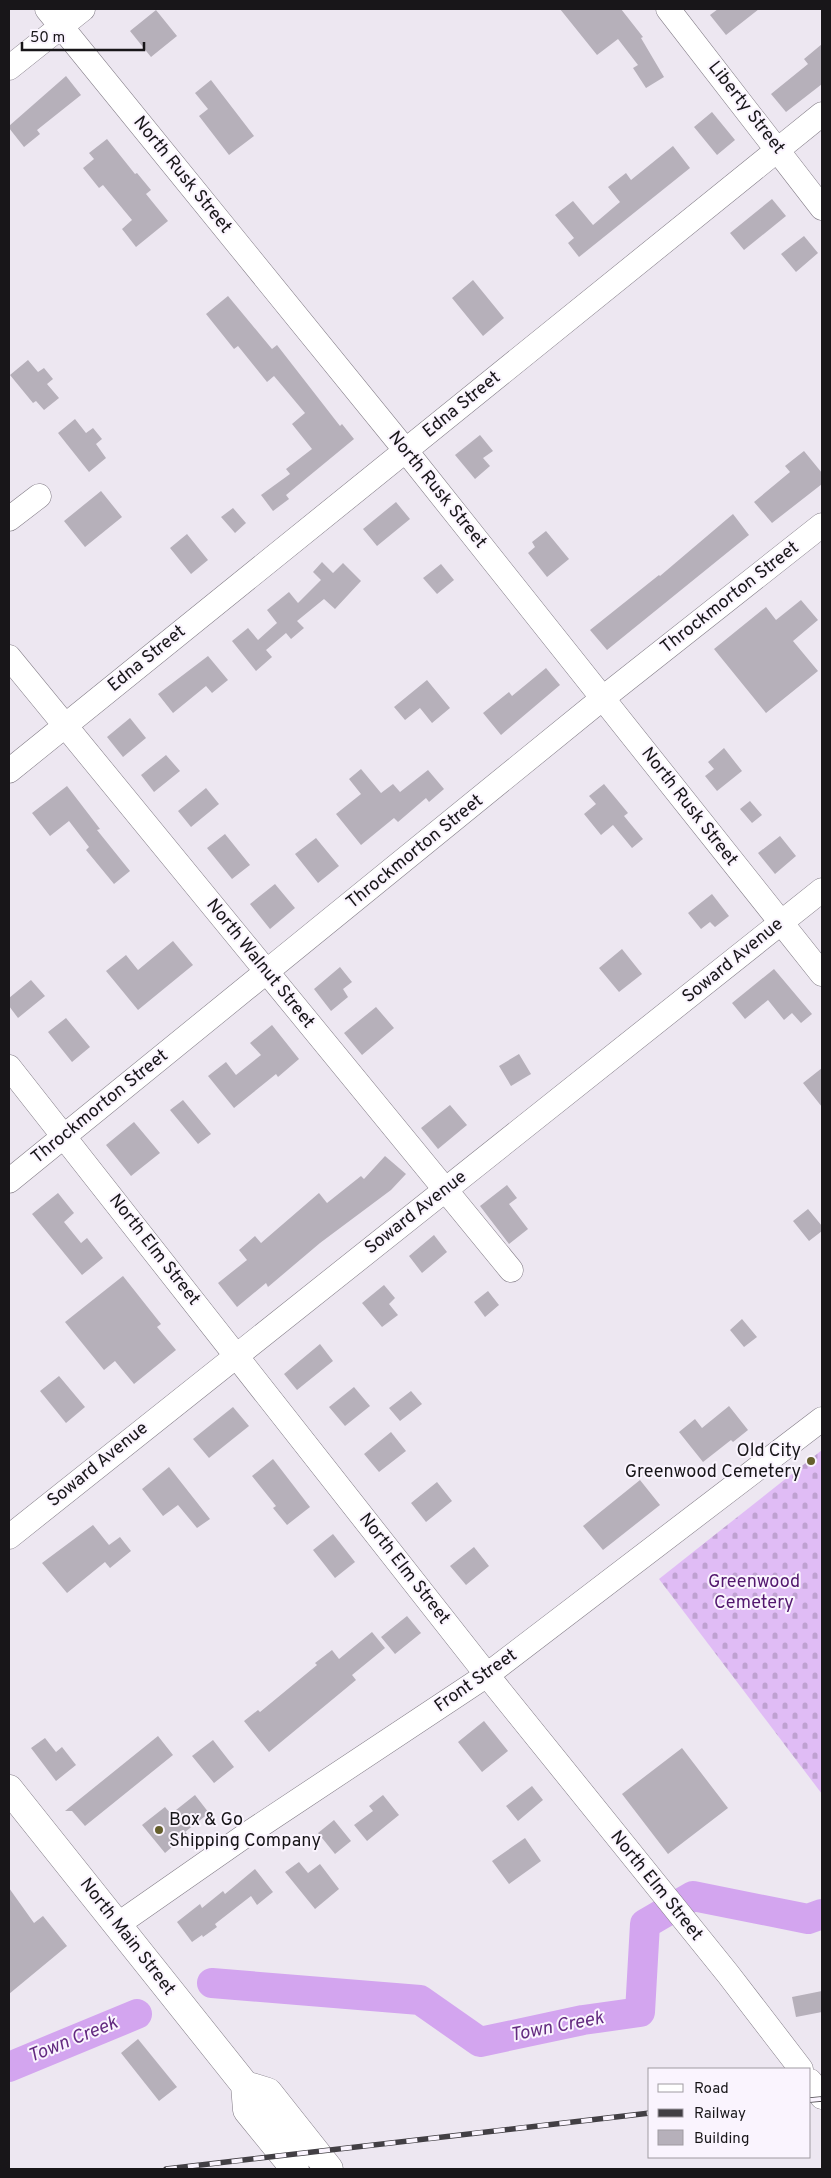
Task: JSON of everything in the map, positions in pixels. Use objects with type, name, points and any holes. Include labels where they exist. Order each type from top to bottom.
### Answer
[{"type":"main road","name":"North Main Street","points":[[9,1789],[245,2085]]},
{"type":"main road","points":[[295,2169],[247,2110],[245,2085],[268,2092],[330,2169]]},
{"type":"street","points":[[9,68],[54,18],[83,9]]},
{"type":"street","name":"Liberty Street","points":[[669,9],[822,208]]},
{"type":"street","name":"North Rusk Street","points":[[54,18],[406,451],[822,974]]},
{"type":"street","name":"Edna Street","points":[[9,771],[822,114]]},
{"type":"street","points":[[9,519],[39,496]]},
{"type":"street","name":"Throckmorton Street","points":[[9,1181],[603,698],[822,526]]},
{"type":"street","name":"North Walnut Street","points":[[9,657],[511,1270]]},
{"type":"street","name":"Soward Avenue","points":[[9,1537],[822,890]]},
{"type":"street","name":"North Elm Street","points":[[9,1067],[487,1675],[698,1937],[800,2068]]},
{"type":"street","name":"Front Street","points":[[117,1925],[246,1835],[487,1675],[822,1419]]},
{"type":"street","points":[[811,2082],[822,2098]]},
{"type":"green space","name":"Greenwood Cemetery","points":[[822,1450],[822,1794],[659,1579]]},
{"type":"building","points":[[560,9],[621,9],[643,37],[641,38],[664,77],[646,88],[633,68],[638,65],[618,39],[597,55]]},
{"type":"building","points":[[718,9],[759,9],[726,35],[710,15]]},
{"type":"building","points":[[156,10],[177,36],[151,57],[130,31]]},
{"type":"building","points":[[822,44],[822,84],[786,112],[771,94],[808,64],[804,59]]},
{"type":"building","points":[[66,76],[81,95],[37,130],[40,134],[24,147],[9,126]]},
{"type":"building","points":[[211,80],[254,136],[229,155],[199,116],[208,109],[195,93]]},
{"type":"building","points":[[712,112],[735,140],[717,155],[694,127]]},
{"type":"building","points":[[107,139],[135,174],[137,173],[151,190],[146,194],[168,221],[136,247],[122,229],[132,220],[103,185],[99,188],[83,168],[94,159],[89,153]]},
{"type":"building","points":[[673,146],[690,168],[579,257],[568,243],[574,238],[555,215],[573,201],[593,225],[620,202],[608,187],[626,173],[631,180]]},
{"type":"building","points":[[772,199],[786,216],[744,250],[730,233]]},
{"type":"building","points":[[804,236],[818,253],[796,272],[781,254]]},
{"type":"building","points":[[473,280],[504,318],[483,336],[452,298]]},
{"type":"building","points":[[228,296],[272,349],[277,345],[340,426],[342,424],[354,439],[286,495],[289,499],[273,511],[261,495],[290,474],[286,469],[312,449],[292,424],[305,413],[274,376],[267,382],[238,346],[234,349],[206,314]]},
{"type":"building","points":[[28,360],[38,372],[44,368],[53,379],[47,384],[59,398],[44,410],[36,401],[33,403],[10,375]]},
{"type":"building","points":[[75,419],[86,433],[93,428],[102,439],[96,444],[106,458],[89,472],[58,433]]},
{"type":"building","points":[[480,435],[493,451],[483,458],[490,466],[475,479],[455,455]]},
{"type":"building","points":[[804,451],[822,473],[822,484],[772,523],[754,502],[790,472],[785,466]]},
{"type":"building","points":[[101,491],[122,517],[85,547],[64,521]]},
{"type":"building","points":[[396,502],[410,519],[377,546],[363,529]]},
{"type":"building","points":[[233,508],[246,523],[235,533],[221,517]]},
{"type":"building","points":[[733,514],[749,535],[607,650],[590,630],[660,576]]},
{"type":"building","points":[[546,531],[569,559],[547,577],[528,553],[535,547],[532,542]]},
{"type":"building","points":[[187,534],[208,560],[191,574],[170,548]]},
{"type":"building","points":[[322,562],[333,573],[343,563],[361,581],[335,609],[324,599],[297,621],[304,628],[291,639],[286,633],[266,650],[272,657],[256,671],[232,641],[248,628],[258,640],[277,623],[267,610],[289,592],[298,603],[321,580],[313,572]]},
{"type":"building","points":[[441,564],[454,580],[437,594],[423,578]]},
{"type":"building","points":[[801,600],[818,620],[793,641],[818,671],[766,713],[714,649],[766,607],[776,620]]},
{"type":"building","points":[[208,656],[228,680],[212,693],[206,686],[173,713],[158,694]]},
{"type":"building","points":[[546,668],[560,685],[501,735],[483,713],[509,692],[512,696]]},
{"type":"building","points":[[427,680],[450,708],[432,723],[420,708],[405,720],[394,707]]},
{"type":"building","points":[[130,718],[146,738],[123,757],[107,737]]},
{"type":"building","points":[[724,748],[742,771],[717,791],[705,776],[714,769],[708,762]]},
{"type":"building","points":[[166,755],[180,771],[154,792],[141,775]]},
{"type":"building","points":[[361,769],[381,793],[393,784],[400,792],[428,770],[444,789],[429,802],[426,798],[398,822],[394,818],[361,845],[336,814],[361,794],[349,779]]},
{"type":"building","points":[[604,784],[628,813],[624,816],[643,839],[632,848],[613,825],[601,835],[584,814],[596,804],[589,796]]},
{"type":"building","points":[[67,786],[100,829],[97,830],[130,871],[114,884],[86,850],[89,847],[69,821],[50,836],[32,813]]},
{"type":"building","points":[[206,788],[219,804],[191,827],[178,811]]},
{"type":"building","points":[[750,801],[762,815],[752,823],[740,809]]},
{"type":"building","points":[[225,834],[250,865],[232,879],[207,848]]},
{"type":"building","points":[[780,836],[796,856],[775,874],[758,853]]},
{"type":"building","points":[[316,838],[339,866],[318,883],[295,854]]},
{"type":"building","points":[[275,884],[295,908],[270,929],[250,904]]},
{"type":"building","points":[[712,894],[729,916],[715,927],[710,922],[701,929],[688,913]]},
{"type":"building","points":[[173,941],[193,965],[138,1010],[106,971],[126,955],[138,970]]},
{"type":"building","points":[[622,949],[642,974],[619,992],[599,968]]},
{"type":"building","points":[[340,967],[352,982],[343,989],[348,997],[331,1011],[314,989]]},
{"type":"building","points":[[774,969],[812,1014],[801,1023],[792,1013],[784,1020],[768,1000],[745,1019],[732,1003]]},
{"type":"building","points":[[31,980],[45,996],[18,1018],[9,1006],[9,998]]},
{"type":"building","points":[[376,1007],[394,1028],[362,1055],[344,1033]]},
{"type":"building","points":[[66,1018],[90,1047],[72,1062],[48,1032]]},
{"type":"building","points":[[272,1025],[299,1059],[278,1077],[276,1074],[234,1108],[208,1076],[226,1062],[236,1075],[261,1055],[250,1043]]},
{"type":"building","points":[[519,1054],[531,1074],[511,1086],[499,1066]]},
{"type":"building","points":[[822,1068],[822,1107],[803,1083]]},
{"type":"building","points":[[183,1100],[211,1134],[198,1144],[170,1110]]},
{"type":"building","points":[[450,1105],[467,1125],[438,1149],[421,1128]]},
{"type":"building","points":[[134,1122],[160,1153],[131,1176],[106,1145]]},
{"type":"building","points":[[385,1156],[406,1174],[391,1190],[320,1243],[268,1287],[266,1283],[237,1307],[218,1283],[247,1260],[239,1250],[255,1236],[261,1243],[319,1193],[327,1203],[361,1176],[364,1179]]},
{"type":"building","points":[[507,1185],[517,1198],[509,1204],[528,1229],[509,1244],[480,1206]]},
{"type":"building","points":[[58,1193],[74,1213],[64,1222],[81,1243],[87,1238],[103,1258],[82,1275],[32,1214]]},
{"type":"building","points":[[808,1209],[822,1226],[822,1231],[809,1241],[793,1221]]},
{"type":"building","points":[[434,1235],[447,1252],[422,1273],[409,1256]]},
{"type":"building","points":[[123,1276],[161,1324],[157,1327],[176,1350],[134,1384],[115,1361],[104,1370],[65,1322]]},
{"type":"building","points":[[384,1285],[395,1298],[389,1304],[398,1315],[382,1327],[362,1303]]},
{"type":"building","points":[[488,1291],[499,1305],[485,1317],[474,1302]]},
{"type":"building","points":[[742,1319],[757,1337],[744,1347],[730,1330]]},
{"type":"building","points":[[320,1344],[333,1361],[297,1390],[284,1374]]},
{"type":"building","points":[[59,1376],[85,1407],[66,1423],[40,1391]]},
{"type":"building","points":[[354,1387],[370,1406],[345,1426],[329,1407]]},
{"type":"building","points":[[411,1391],[422,1404],[400,1421],[389,1408]]},
{"type":"building","points":[[729,1406],[748,1430],[733,1442],[731,1440],[703,1462],[679,1432],[695,1419],[702,1428]]},
{"type":"building","points":[[233,1407],[249,1426],[209,1458],[193,1439]]},
{"type":"building","points":[[391,1432],[406,1451],[379,1472],[364,1454]]},
{"type":"building","points":[[273,1459],[310,1507],[287,1525],[273,1508],[276,1506],[252,1476]]},
{"type":"building","points":[[169,1467],[210,1519],[197,1528],[178,1505],[163,1516],[142,1489]]},
{"type":"building","points":[[640,1480],[660,1505],[603,1550],[583,1526]]},
{"type":"building","points":[[437,1482],[452,1501],[426,1522],[411,1503]]},
{"type":"building","points":[[93,1525],[109,1545],[120,1537],[131,1551],[110,1568],[105,1562],[67,1593],[42,1563]]},
{"type":"building","points":[[333,1534],[355,1562],[335,1578],[313,1550]]},
{"type":"building","points":[[474,1547],[489,1566],[466,1585],[450,1566]]},
{"type":"building","points":[[407,1616],[421,1633],[395,1654],[381,1637]]},
{"type":"building","points":[[372,1632],[385,1648],[352,1675],[356,1680],[269,1752],[244,1721],[258,1710],[260,1712],[317,1665],[315,1663],[332,1650],[339,1659]]},
{"type":"building","points":[[484,1721],[508,1751],[482,1772],[458,1742]]},
{"type":"building","points":[[158,1736],[173,1755],[85,1826],[72,1811],[65,1811]]},
{"type":"building","points":[[45,1738],[56,1752],[62,1747],[76,1765],[56,1781],[31,1748]]},
{"type":"building","points":[[213,1740],[234,1767],[214,1783],[192,1756]]},
{"type":"building","points":[[682,1748],[728,1808],[668,1854],[622,1794]]},
{"type":"building","points":[[532,1786],[543,1800],[518,1821],[506,1806]]},
{"type":"building","points":[[195,1795],[209,1813],[185,1832],[187,1834],[165,1853],[142,1825],[165,1807],[171,1814]]},
{"type":"building","points":[[383,1795],[399,1815],[367,1841],[354,1825],[373,1811],[369,1806]]},
{"type":"building","points":[[334,1820],[351,1841],[335,1854],[318,1833]]},
{"type":"building","points":[[525,1838],[541,1861],[509,1884],[492,1861]]},
{"type":"building","points":[[299,1862],[308,1873],[320,1864],[339,1889],[315,1909],[285,1872]]},
{"type":"building","points":[[255,1869],[273,1892],[257,1905],[251,1896],[215,1924],[217,1927],[192,1942],[177,1922],[200,1904],[202,1908],[223,1891],[225,1894]]},
{"type":"building","points":[[9,1888],[34,1923],[43,1916],[67,1946],[9,1994]]},
{"type":"building","points":[[822,1991],[822,2012],[796,2017],[792,1997]]},
{"type":"building","points":[[138,2039],[177,2087],[159,2101],[121,2053]]},
{"type":"waterway","name":"Town Creek","points":[[212,1983],[420,2000],[480,2042],[583,2020],[640,2012],[645,1924],[693,1896],[808,1919],[822,1914]]},
{"type":"waterway","name":"Town Creek","points":[[9,2067],[137,2014]]},
{"type":"railway","points":[[811,2100],[822,2099]]},
{"type":"railway","points":[[166,2169],[648,2113]]},
{"type":"place","name":"Old City Greenwood Cemetery","points":[[811,1461]]},
{"type":"place","name":"Box & Go Shipping Company","points":[[159,1830]]}]
